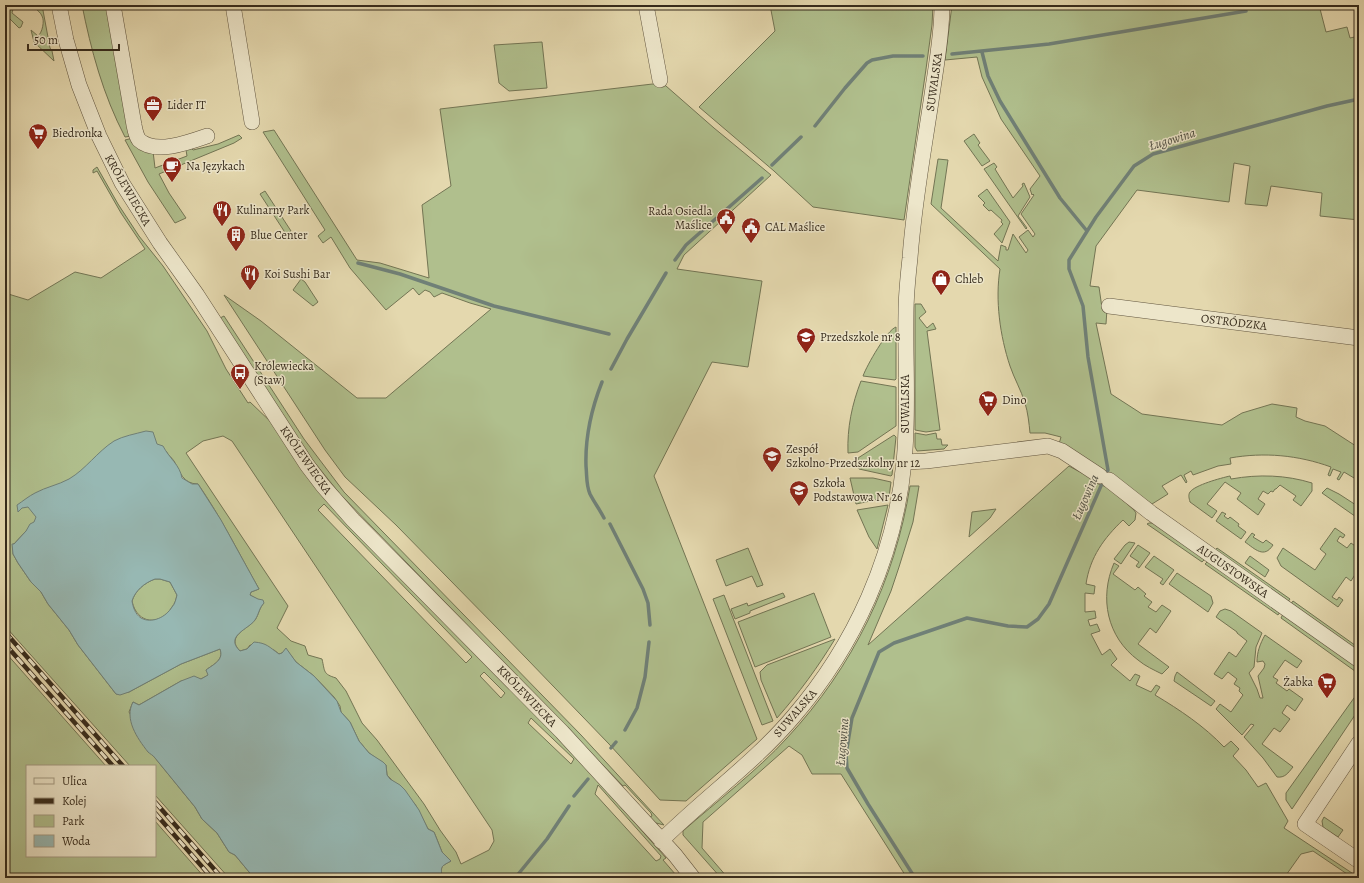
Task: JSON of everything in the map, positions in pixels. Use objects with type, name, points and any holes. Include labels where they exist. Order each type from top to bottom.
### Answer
[{"type":"street","name":"KRÓLEWIECKA","points":[[59,5],[66,40],[79,85],[99,136],[122,183],[160,243],[197,295],[307,465],[353,520],[562,732],[694,878]]},
{"type":"street","points":[[113,5],[136,133],[140,140],[148,144],[159,146],[180,145],[207,136]]},
{"type":"street","points":[[233,5],[252,122]]},
{"type":"street","points":[[646,5],[660,80]]},
{"type":"street","name":"SUWALSKA","points":[[662,841],[766,746],[793,718],[834,663],[853,631],[871,592],[882,563],[889,540],[904,462],[906,429],[906,310],[911,243],[937,61],[942,5]]},
{"type":"street","name":"OSTRÓDZKA","points":[[1109,306],[1359,338]]},
{"type":"street","name":"AUGUSTOWSKA","points":[[904,462],[926,461],[1048,446],[1062,451],[1105,478],[1151,513],[1359,660]]},
{"type":"street","points":[[1359,743],[1305,824],[1359,861]]},
{"type":"green space","points":[[5,5],[14,5],[12,13],[23,22],[21,27],[19,28],[5,14]]},
{"type":"green space","points":[[35,5],[42,5],[54,61],[34,42],[31,30],[38,36],[42,30],[43,24],[43,18],[35,8]]},
{"type":"green space","points":[[82,5],[96,5],[97,8],[109,5],[132,136],[125,137],[110,105],[89,39]]},
{"type":"green space","points":[[770,5],[933,5],[932,25],[904,220],[813,207],[774,171],[699,107],[775,31]]},
{"type":"green space","points":[[952,5],[1319,5],[1326,32],[1347,27],[1350,38],[1359,36],[1359,220],[1320,216],[1322,193],[1271,186],[1267,206],[1245,204],[1250,166],[1234,163],[1229,202],[1137,190],[1096,246],[1090,286],[1099,287],[1102,308],[1107,309],[1106,324],[1096,323],[1111,394],[1142,414],[1222,425],[1242,413],[1272,404],[1297,408],[1296,417],[1325,426],[1359,448],[1359,481],[1344,472],[1339,480],[1337,479],[1341,472],[1333,469],[1330,476],[1328,475],[1331,467],[1294,457],[1268,455],[1243,456],[1230,458],[1231,464],[1218,466],[1193,475],[1191,471],[1184,475],[1187,482],[1186,483],[1181,475],[1162,486],[1168,494],[1152,504],[1059,444],[1061,437],[1045,433],[1030,433],[1025,403],[1006,354],[1001,330],[998,305],[1000,269],[931,204],[938,159],[948,160],[941,208],[998,261],[1001,245],[1006,247],[1006,250],[1008,250],[1013,234],[1026,253],[1028,250],[1019,237],[1028,230],[1033,237],[1035,234],[1021,214],[1034,195],[1032,195],[1030,189],[1040,176],[1001,119],[982,77],[977,57],[945,60]]},
{"type":"green space","points":[[542,42],[547,88],[509,91],[499,83],[494,45]]},
{"type":"green space","points":[[661,83],[771,175],[684,255],[677,269],[762,281],[748,367],[712,362],[654,476],[757,739],[686,801],[660,800],[609,744],[500,631],[396,525],[345,477],[325,450],[224,295],[261,321],[357,398],[386,398],[491,309],[442,293],[434,297],[430,292],[425,290],[419,295],[413,288],[386,310],[350,268],[331,237],[323,243],[318,236],[325,230],[263,132],[274,130],[357,260],[380,263],[429,278],[422,205],[451,186],[440,109]]},
{"type":"green space","points":[[974,134],[980,143],[978,145],[990,161],[982,166],[964,141]]},
{"type":"green space","points":[[239,135],[242,138],[234,143],[159,174],[169,193],[186,218],[175,223],[148,182],[125,140],[133,138],[153,151],[155,168],[187,156],[186,150],[191,148],[193,150],[218,144]]},
{"type":"green space","points":[[994,163],[997,167],[995,169],[1013,198],[1024,183],[1030,197],[1018,216],[1027,228],[1026,229],[984,169]]},
{"type":"green space","points":[[97,167],[118,204],[139,236],[163,266],[207,331],[226,369],[248,403],[250,402],[273,424],[579,759],[666,858],[663,860],[676,875],[674,876],[675,878],[442,878],[442,867],[451,861],[442,852],[434,832],[428,829],[415,804],[387,775],[386,765],[369,753],[359,741],[350,722],[341,712],[340,706],[334,697],[314,676],[296,662],[286,649],[279,654],[274,650],[250,645],[247,649],[240,651],[236,646],[236,637],[255,620],[264,603],[250,595],[251,592],[259,589],[222,522],[198,484],[185,480],[174,461],[166,451],[26,531],[13,544],[13,554],[31,582],[41,592],[48,604],[69,630],[78,645],[116,694],[129,692],[181,664],[220,649],[221,656],[219,659],[215,664],[206,670],[209,675],[201,679],[181,681],[139,705],[133,702],[129,712],[152,754],[195,807],[202,819],[217,833],[229,852],[235,855],[254,878],[229,878],[156,796],[156,765],[129,765],[5,626],[5,293],[28,300],[75,272],[101,278],[145,249],[121,213],[97,171],[93,173],[93,170]],"holes":[[[223,436],[232,441],[492,830],[494,841],[489,850],[461,864],[456,852],[424,804],[377,740],[362,723],[346,691],[336,678],[325,672],[322,659],[308,655],[305,646],[291,641],[277,628],[288,606],[186,453],[203,441]],[[324,504],[472,657],[466,663],[318,510]],[[484,672],[505,693],[501,698],[480,676]],[[531,718],[574,759],[571,764],[528,723]],[[598,785],[661,856],[660,859],[656,861],[595,794]]]},
{"type":"green space","points":[[987,189],[1010,222],[1002,243],[994,234],[1003,224],[1001,222],[1002,220],[983,205],[985,203],[978,196]]},
{"type":"green space","points":[[265,191],[291,231],[286,234],[260,194]]},
{"type":"green space","points":[[301,279],[305,282],[318,302],[313,306],[293,290]]},
{"type":"green space","points":[[915,304],[921,304],[926,312],[919,318],[927,328],[933,323],[936,329],[927,331],[940,430],[926,432],[915,430]]},
{"type":"green space","points":[[224,316],[304,439],[344,492],[581,735],[664,825],[656,823],[650,817],[652,816],[651,813],[625,785],[623,786],[340,494],[311,458],[220,318]]},
{"type":"green space","points":[[896,327],[896,379],[863,376],[873,356],[883,341]]},
{"type":"green space","points":[[861,381],[896,387],[896,426],[858,452],[848,453],[848,434],[851,416]]},
{"type":"green space","points":[[915,433],[926,435],[936,433],[937,439],[941,439],[942,445],[948,445],[944,449],[917,451],[915,447]]},
{"type":"green space","points":[[894,435],[896,437],[891,476],[859,469],[858,458]]},
{"type":"green space","points":[[1069,466],[1097,480],[1096,483],[1109,488],[1136,513],[1135,520],[1129,526],[1123,520],[1104,541],[1094,557],[1088,574],[1086,584],[1095,586],[1094,594],[1085,593],[1085,612],[1095,611],[1096,618],[1088,620],[1090,626],[1097,624],[1100,631],[1091,634],[1102,655],[1110,649],[1117,659],[1111,665],[1130,681],[1135,674],[1140,676],[1136,685],[1151,692],[1156,685],[1160,687],[1155,695],[1174,706],[1208,732],[1224,747],[1231,741],[1239,749],[1233,756],[1246,770],[1258,787],[1266,783],[1288,821],[1284,828],[1355,875],[1353,876],[1356,878],[1353,878],[1313,851],[1301,854],[1284,878],[907,878],[841,774],[812,774],[802,755],[789,746],[703,822],[702,848],[728,878],[721,878],[683,835],[683,831],[750,774],[787,738],[811,711],[832,682],[868,621],[882,589],[894,555],[910,486],[919,486],[913,522],[891,591],[868,645]]},
{"type":"green space","points":[[1230,476],[1231,479],[1252,476],[1292,478],[1312,483],[1312,491],[1301,506],[1293,500],[1296,496],[1280,485],[1273,492],[1271,491],[1268,494],[1263,491],[1258,499],[1265,504],[1258,515],[1237,499],[1241,493],[1225,482],[1207,504],[1217,511],[1212,518],[1190,502],[1189,494],[1193,489],[1208,482]]},
{"type":"green space","points":[[850,478],[873,478],[891,482],[889,497],[856,504]]},
{"type":"green space","points":[[1327,488],[1359,507],[1359,519],[1322,493]]},
{"type":"green space","points":[[888,505],[877,549],[869,537],[857,510]]},
{"type":"green space","points":[[996,509],[990,518],[969,537],[972,512]]},
{"type":"green space","points":[[1222,512],[1226,514],[1224,516],[1228,519],[1230,517],[1246,532],[1241,539],[1216,521]]},
{"type":"green space","points":[[1154,523],[1205,559],[1202,562],[1147,524]]},
{"type":"green space","points":[[1335,528],[1345,535],[1343,538],[1340,536],[1337,541],[1347,548],[1351,543],[1358,548],[1359,547],[1359,575],[1356,573],[1351,581],[1346,577],[1332,597],[1337,600],[1339,597],[1343,600],[1338,607],[1281,566],[1277,558],[1283,548],[1315,570],[1326,554],[1320,549]]},
{"type":"green space","points":[[1252,533],[1255,535],[1253,537],[1263,543],[1266,540],[1273,545],[1270,549],[1263,552],[1256,550],[1245,542]]},
{"type":"green space","points":[[1129,542],[1135,543],[1121,564],[1114,559]]},
{"type":"green space","points":[[1138,545],[1150,553],[1139,568],[1136,566],[1139,562],[1130,556]]},
{"type":"green space","points":[[748,548],[763,585],[757,587],[752,576],[726,586],[716,560]]},
{"type":"green space","points":[[1217,548],[1290,599],[1287,603],[1214,551]]},
{"type":"green space","points":[[1154,556],[1174,570],[1163,585],[1160,583],[1163,579],[1145,567]]},
{"type":"green space","points":[[1250,556],[1269,570],[1265,577],[1245,563]]},
{"type":"green space","points":[[1208,561],[1280,612],[1278,615],[1205,564]]},
{"type":"green space","points":[[1114,563],[1119,566],[1113,574],[1135,590],[1138,587],[1146,594],[1144,596],[1152,602],[1148,607],[1156,612],[1162,605],[1171,611],[1156,633],[1150,628],[1138,644],[1169,667],[1162,674],[1150,668],[1127,651],[1113,628],[1109,616],[1107,590],[1109,576]]},
{"type":"green space","points":[[1177,573],[1211,596],[1213,603],[1208,612],[1169,584]]},
{"type":"green space","points":[[155,579],[170,582],[177,595],[174,604],[167,613],[156,620],[150,620],[139,615],[132,601],[140,588]]},
{"type":"green space","points":[[783,593],[785,597],[750,611],[750,613],[735,619],[731,609],[747,603],[748,606]]},
{"type":"green space","points":[[814,593],[831,637],[755,667],[738,622]]},
{"type":"green space","points":[[724,595],[773,721],[762,725],[713,599]]},
{"type":"green space","points":[[1293,601],[1359,648],[1359,653],[1290,605]]},
{"type":"green space","points":[[1225,609],[1231,611],[1262,633],[1256,647],[1254,667],[1249,673],[1260,698],[1263,698],[1258,676],[1265,664],[1263,661],[1257,662],[1257,658],[1259,648],[1265,635],[1302,661],[1297,668],[1285,660],[1273,677],[1278,680],[1276,683],[1287,691],[1289,689],[1303,699],[1295,711],[1287,705],[1282,713],[1290,719],[1280,732],[1274,728],[1262,744],[1293,767],[1286,775],[1282,777],[1277,777],[1263,758],[1244,737],[1254,725],[1251,724],[1242,735],[1216,709],[1220,704],[1231,712],[1243,695],[1239,691],[1240,688],[1234,684],[1237,679],[1228,672],[1222,679],[1214,674],[1229,652],[1236,657],[1247,641],[1216,617],[1220,611]]},
{"type":"green space","points":[[1283,614],[1359,668],[1359,674],[1281,618]]},
{"type":"green space","points":[[835,639],[808,680],[777,718],[761,680],[760,672],[767,665]]},
{"type":"green space","points":[[5,652],[105,765],[26,765],[26,857],[156,857],[156,822],[205,878],[5,878]]},
{"type":"green space","points":[[1177,672],[1215,701],[1211,706],[1174,681]]},
{"type":"green space","points":[[1359,691],[1359,709],[1292,809],[1286,800],[1286,793]]},
{"type":"green space","points":[[1324,817],[1343,830],[1338,837],[1323,827],[1322,821]]},
{"type":"water","points":[[146,431],[153,432],[157,444],[163,446],[177,465],[182,478],[192,484],[198,484],[221,520],[259,589],[251,592],[250,595],[263,600],[264,603],[255,620],[236,637],[236,646],[240,651],[247,649],[254,642],[262,643],[279,654],[286,648],[296,662],[314,676],[337,701],[341,712],[350,722],[359,741],[369,753],[386,765],[387,775],[405,790],[419,810],[428,829],[434,832],[442,852],[451,861],[442,867],[442,878],[254,878],[235,855],[229,852],[217,833],[202,819],[195,807],[154,757],[148,752],[136,735],[131,722],[130,715],[133,702],[139,705],[181,681],[194,676],[201,679],[208,675],[206,670],[215,664],[221,656],[220,649],[181,664],[129,692],[120,695],[116,694],[18,563],[13,554],[12,544],[14,544],[26,531],[30,524],[34,522],[36,517],[28,507],[22,508],[18,512],[17,505],[43,489],[69,479],[114,441],[125,436]],"holes":[[[155,579],[170,582],[177,595],[175,603],[166,614],[154,620],[145,620],[137,614],[132,601],[133,597],[144,585]]]},
{"type":"waterway","points":[[952,54],[1049,44],[1246,11]]},
{"type":"waterway","points":[[982,52],[988,76],[1000,101],[1060,198],[1087,231]]},
{"type":"waterway","points":[[815,126],[867,63],[872,60],[893,56],[923,56]]},
{"type":"waterway","name":"Ługowina","points":[[915,878],[847,768],[846,754],[852,718],[879,652],[894,643],[967,618],[1008,626],[1027,627],[1038,619],[1049,604],[1108,470],[1088,357],[1083,306],[1069,269],[1069,260],[1096,217],[1134,166],[1153,154],[1327,106],[1359,99]]},
{"type":"waterway","points":[[772,165],[801,137]]},
{"type":"waterway","points":[[675,260],[686,245],[762,178]]},
{"type":"waterway","points":[[358,263],[400,274],[494,306],[609,334]]},
{"type":"waterway","points":[[611,369],[666,273]]},
{"type":"waterway","points":[[602,382],[590,423],[586,466],[589,491],[604,518]]},
{"type":"waterway","points":[[610,524],[643,589],[648,603],[650,625]]},
{"type":"waterway","points":[[625,730],[637,708],[645,677],[649,642]]},
{"type":"waterway","points":[[611,748],[616,742]]},
{"type":"waterway","points":[[574,796],[588,779]]},
{"type":"waterway","points":[[515,878],[547,839],[569,806]]},
{"type":"railway","points":[[5,632],[122,765]]},
{"type":"railway","points":[[5,644],[112,765]]},
{"type":"railway","points":[[156,803],[222,878]]},
{"type":"railway","points":[[156,814],[212,878]]},
{"type":"place","name":"Lider IT","points":[[153,122]]},
{"type":"place","name":"Biedronka","points":[[38,150]]},
{"type":"place","name":"Na Językach","points":[[172,183]]},
{"type":"place","name":"Kulinarny Park","points":[[222,227]]},
{"type":"place","name":"Rada Osiedla Maślice","points":[[726,235]]},
{"type":"place","name":"CAL Maślice","points":[[751,244]]},
{"type":"place","name":"Blue Center","points":[[236,252]]},
{"type":"place","name":"Koi Sushi Bar","points":[[250,291]]},
{"type":"place","name":"Chleb","points":[[941,296]]},
{"type":"place","name":"Przedszkole nr 8","points":[[806,354]]},
{"type":"place","name":"Królewiecka (Staw)","points":[[240,390]]},
{"type":"place","name":"Dino","points":[[988,417]]},
{"type":"place","name":"Zespół Szkolno-Przedszkolny nr 12","points":[[772,473]]},
{"type":"place","name":"Szkoła Podstawowa Nr 26","points":[[799,507]]},
{"type":"place","name":"Żabka","points":[[1327,699]]}]
